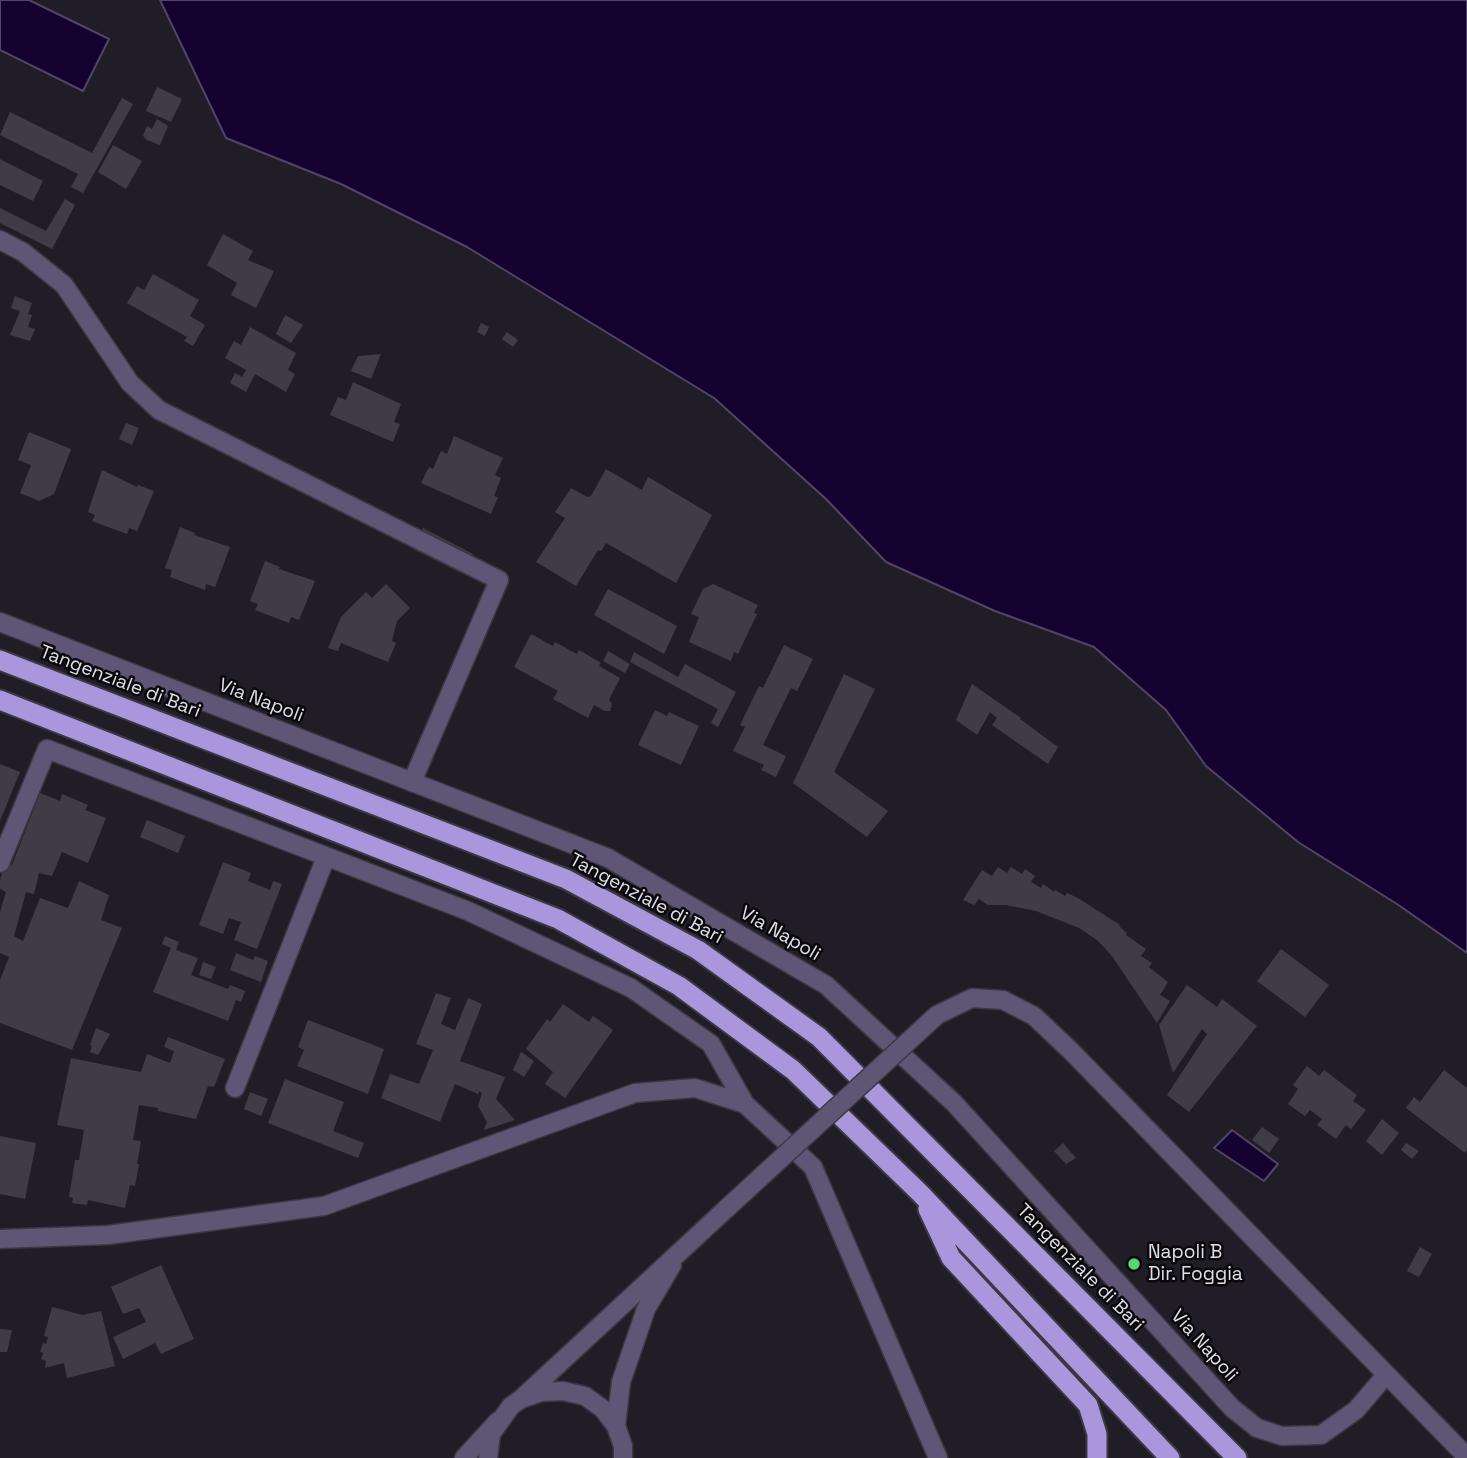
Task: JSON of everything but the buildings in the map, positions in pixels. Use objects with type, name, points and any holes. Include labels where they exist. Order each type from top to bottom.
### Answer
[{"type":"highway","name":"Tangenziale di Bari","points":[[0,660],[566,879],[698,950],[820,1037],[1237,1458]]},
{"type":"highway","points":[[0,700],[558,919],[680,986],[793,1070],[920,1193],[1170,1458]]},
{"type":"highway","points":[[920,1193],[951,1258],[1088,1405],[1097,1434],[1097,1458]]},
{"type":"street","points":[[0,240],[23,252],[64,285],[130,383],[159,410],[499,580],[412,782]]},
{"type":"street","name":"Via Napoli","points":[[0,622],[608,858],[826,985],[954,1103],[1232,1408],[1257,1428],[1282,1436],[1321,1435],[1356,1410],[1385,1375]]},
{"type":"street","points":[[0,863],[47,749],[468,911],[631,988],[711,1044],[745,1104],[813,1167],[938,1458]]},
{"type":"street","points":[[235,1088],[326,857]]},
{"type":"street","points":[[464,1458],[502,1416],[937,1015],[972,998],[1003,1000],[1034,1016],[1467,1457]]},
{"type":"street","points":[[0,1239],[108,1235],[324,1206],[635,1093],[695,1088],[745,1104]]},
{"type":"street","points":[[616,1426],[621,1382],[646,1309],[681,1250]]},
{"type":"street","points":[[521,1399],[541,1392],[563,1391],[584,1396],[603,1409],[616,1426],[624,1458]]},
{"type":"street","points":[[488,1458],[491,1434],[502,1416]]},
{"type":"shaded area","points":[[0,0],[29,0],[109,39],[83,91],[0,50]]},
{"type":"shaded area","points":[[160,0],[1467,0],[1467,953],[1397,904],[1298,842],[1206,766],[1166,710],[1094,647],[995,611],[886,562],[826,499],[714,398],[467,247],[341,184],[226,138]]},
{"type":"shaded area","points":[[1232,1130],[1278,1164],[1264,1181],[1214,1148]]},
{"type":"place","name":"Napoli B Dir. Foggia","points":[[1134,1264]]}]
